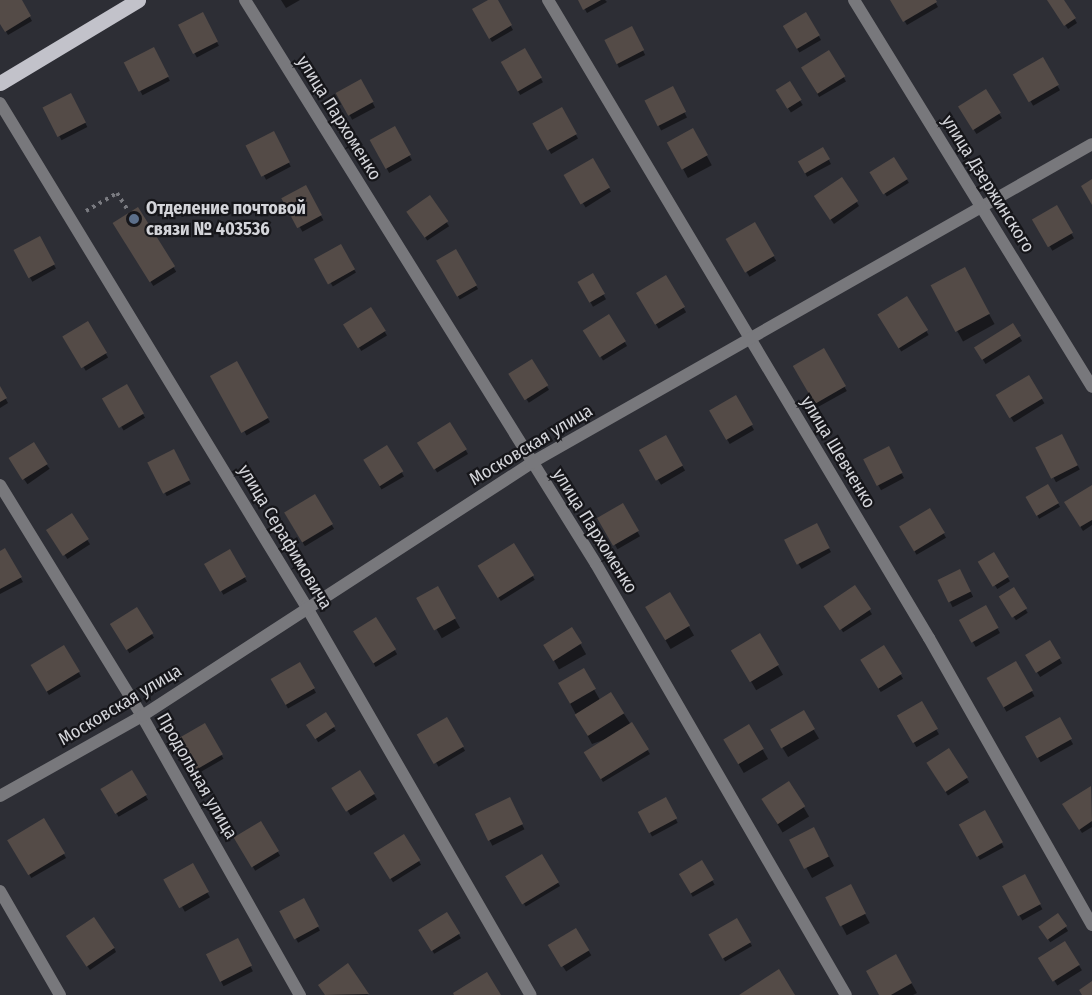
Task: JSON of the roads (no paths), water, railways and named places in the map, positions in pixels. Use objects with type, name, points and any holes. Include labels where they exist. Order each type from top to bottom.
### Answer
[{"type":"main road","points":[[0,83],[138,0]]},
{"type":"street","name":"улица Пархоменко","points":[[245,0],[531,463],[596,564],[846,995]]},
{"type":"street","name":"улица Шевченко","points":[[548,0],[928,638],[1092,925]]},
{"type":"street","name":"улица Дзержинского","points":[[854,0],[1092,387]]},
{"type":"street","name":"улица Серафимовича","points":[[0,103],[306,606],[531,995]]},
{"type":"street","name":"Московская улица","points":[[0,796],[142,716],[306,606],[531,463],[982,209],[1092,144]]},
{"type":"street","name":"Продольная улица","points":[[0,485],[142,716],[300,995]]},
{"type":"street","points":[[0,891],[60,995]]},
{"type":"place","name":"Отделение почтовой связи № 403536","points":[[134,219]]}]
